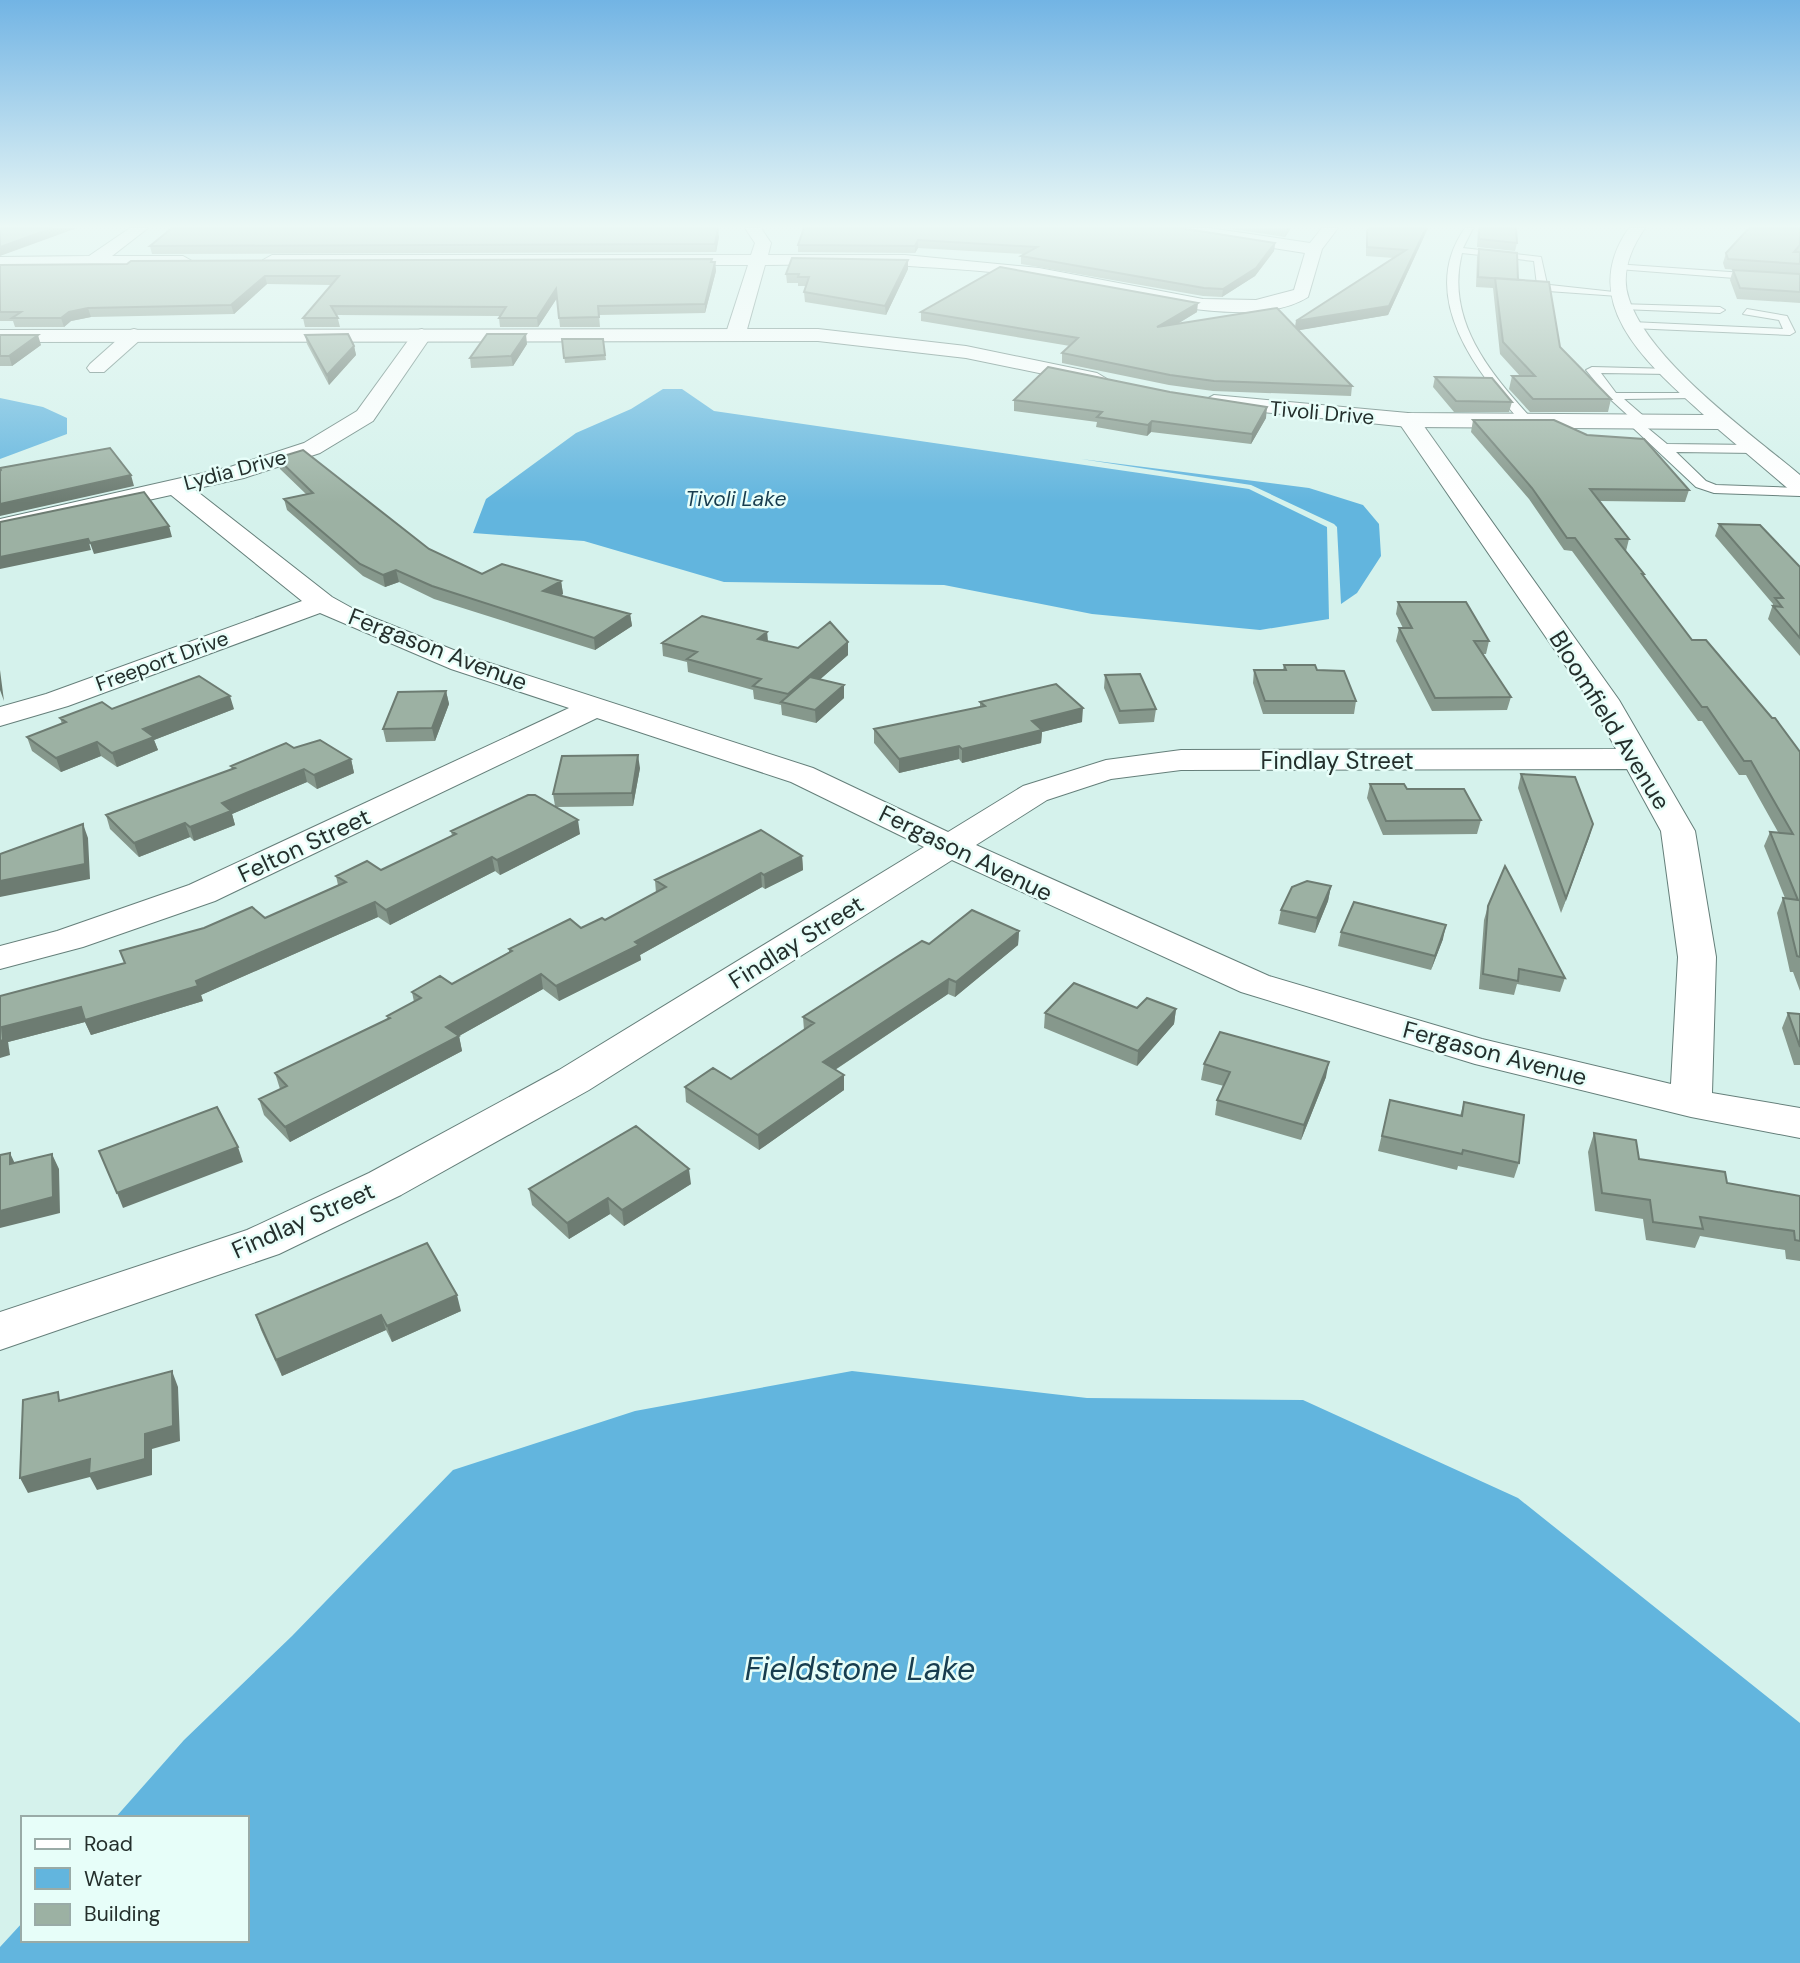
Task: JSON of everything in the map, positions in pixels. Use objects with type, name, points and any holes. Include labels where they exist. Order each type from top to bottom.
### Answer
[{"type":"street","points":[[736,333],[740,320]]},
{"type":"street","points":[[1629,320],[1635,331],[1670,372],[1800,489]]},
{"type":"street","points":[[0,336],[736,333],[818,335],[893,341],[965,352],[1115,383]]},
{"type":"street","name":"Lydia Drive","points":[[0,526],[270,463],[336,436],[365,416],[422,334]]},
{"type":"street","points":[[97,368],[134,335]]},
{"type":"street","name":"Tivoli Drive","points":[[1195,398],[1261,407],[1408,420],[1528,422],[1558,429],[1636,430],[1727,422]]},
{"type":"street","name":"Bloomfield Avenue","points":[[1408,420],[1604,700],[1678,831],[1698,957],[1691,1103]]},
{"type":"street","name":"Fergason Avenue","points":[[175,486],[322,603],[349,618],[461,663],[802,775],[1051,894],[1255,984],[1475,1051],[1691,1103],[1800,1123]]},
{"type":"street","name":"Freeport Drive","points":[[0,717],[57,700],[322,603]]},
{"type":"street","name":"Felton Street","points":[[0,958],[70,939],[202,893],[598,706]]},
{"type":"street","name":"Findlay Street","points":[[0,1331],[263,1242],[384,1184],[573,1080],[1035,793],[1106,770],[1181,760],[1639,759]]},
{"type":"lane","points":[[1457,320],[1484,371],[1528,422]]},
{"type":"lane","points":[[1687,327],[1691,324],[1688,320]]},
{"type":"lane","points":[[1635,331],[1781,337],[1790,332],[1784,320]]},
{"type":"lane","points":[[1635,331],[1687,327],[1781,337],[1800,342]]},
{"type":"lane","points":[[1670,372],[1592,370],[1636,430],[1661,446],[1701,484],[1714,489],[1800,489]]},
{"type":"lane","points":[[1613,396],[1696,395]]},
{"type":"lane","points":[[1636,430],[1661,446],[1756,449]]},
{"type":"water","name":"Tivoli Lake","points":[[663,389],[682,389],[714,411],[1249,489],[1327,527],[1329,619],[1260,630],[1092,614],[944,585],[724,582],[584,541],[473,533],[486,499],[576,433],[631,409]]},
{"type":"water","points":[[0,398],[43,407],[67,418],[67,434],[0,459]]},
{"type":"water","points":[[1081,459],[1309,488],[1363,505],[1379,524],[1381,556],[1357,593],[1341,604],[1337,527],[1334,524],[1251,485]]},
{"type":"water","name":"Fieldstone Lake","points":[[852,1371],[1087,1398],[1303,1400],[1518,1498],[1800,1723],[1800,1963],[0,1963],[0,1947],[21,1924],[21,1942],[248,1942],[248,1816],[117,1816],[184,1740],[292,1636],[453,1470],[635,1411]]},
{"type":"building","points":[[967,320],[1170,320],[1157,327],[1204,320],[1288,320],[1352,386],[1214,381],[1062,353],[1078,338]]},
{"type":"building","points":[[1500,320],[1555,320],[1560,347],[1611,399],[1533,399],[1512,376],[1535,376],[1503,342]]},
{"type":"building","points":[[348,334],[354,346],[327,375],[305,335]]},
{"type":"building","points":[[487,334],[526,334],[511,356],[470,358]]},
{"type":"building","points":[[0,335],[38,335],[9,356],[0,356]]},
{"type":"building","points":[[562,339],[603,339],[605,355],[564,358]]},
{"type":"building","points":[[1048,367],[1170,392],[1267,407],[1252,434],[1152,421],[1148,425],[1097,417],[1102,412],[1014,400]]},
{"type":"building","points":[[1435,377],[1492,378],[1512,402],[1456,401]]},
{"type":"building","points":[[1473,420],[1554,420],[1587,435],[1644,439],[1689,490],[1590,489],[1629,539],[1616,539],[1692,640],[1706,640],[1772,718],[1775,718],[1800,752],[1800,957],[1797,956],[1783,898],[1798,900],[1770,832],[1793,834],[1751,761],[1744,761],[1707,707],[1702,707],[1575,538],[1567,538],[1532,488]]},
{"type":"building","points":[[110,448],[131,475],[0,504],[0,468]]},
{"type":"building","points":[[303,450],[429,549],[482,574],[502,564],[561,581],[543,591],[630,614],[594,638],[432,586],[396,570],[383,575],[360,564],[284,499],[313,493],[277,458]]},
{"type":"building","points":[[144,492],[169,526],[90,543],[88,539],[0,557],[0,522]]},
{"type":"building","points":[[1719,524],[1760,525],[1800,567],[1800,638],[1773,606],[1782,607],[1775,598],[1783,598]]},
{"type":"building","points":[[1398,602],[1466,602],[1489,641],[1474,641],[1511,697],[1435,698],[1399,628],[1412,628]]},
{"type":"building","points":[[702,616],[767,632],[758,639],[798,648],[830,622],[848,642],[788,694],[753,686],[761,679],[687,659],[697,652],[662,643]]},
{"type":"building","points":[[1284,665],[1315,665],[1317,670],[1344,671],[1356,701],[1265,701],[1254,670],[1286,670]]},
{"type":"building","points":[[1140,674],[1156,709],[1120,711],[1105,675]]},
{"type":"building","points":[[199,676],[230,696],[143,729],[154,737],[112,753],[97,742],[56,758],[27,737],[66,722],[60,718],[102,702],[112,709]]},
{"type":"building","points":[[810,677],[844,685],[815,710],[781,702]]},
{"type":"building","points":[[1056,684],[1083,708],[1032,721],[1042,730],[962,749],[959,746],[899,759],[874,729],[985,706],[980,702]]},
{"type":"building","points":[[446,691],[432,728],[383,729],[398,692]]},
{"type":"building","points":[[320,740],[351,759],[314,775],[304,769],[222,803],[231,811],[190,827],[185,823],[134,843],[106,815],[235,768],[231,766],[286,743],[294,748]]},
{"type":"building","points":[[638,755],[632,793],[553,794],[562,756]]},
{"type":"building","points":[[1521,774],[1575,777],[1593,824],[1566,898]]},
{"type":"building","points":[[1370,784],[1404,784],[1407,789],[1464,789],[1481,820],[1386,821]]},
{"type":"building","points":[[528,795],[535,795],[578,820],[497,860],[492,857],[386,910],[375,902],[196,981],[198,986],[85,1020],[81,1007],[2,1027],[3,1040],[0,1041],[0,996],[125,963],[120,951],[204,928],[252,907],[265,918],[346,882],[336,876],[367,861],[381,870],[456,834],[451,831]]},
{"type":"building","points":[[83,824],[85,864],[0,881],[0,854]]},
{"type":"building","points":[[761,830],[802,856],[764,875],[761,873],[635,942],[639,945],[556,986],[541,974],[446,1027],[459,1036],[285,1127],[259,1099],[287,1086],[275,1073],[390,1018],[387,1016],[421,998],[412,992],[440,976],[452,984],[512,951],[509,949],[570,919],[581,928],[602,918],[605,920],[666,887],[655,880]]},
{"type":"building","points":[[1505,866],[1565,978],[1519,969],[1518,981],[1483,974],[1488,906]]},
{"type":"building","points":[[1307,881],[1331,886],[1317,918],[1281,910],[1292,887]]},
{"type":"building","points":[[1354,902],[1446,925],[1435,956],[1341,932]]},
{"type":"building","points":[[972,910],[1019,931],[956,982],[949,979],[823,1062],[844,1075],[758,1135],[685,1087],[713,1068],[731,1079],[814,1023],[803,1017],[922,941],[929,944]]},
{"type":"building","points":[[1074,983],[1137,1008],[1147,998],[1176,1009],[1138,1051],[1045,1013]]},
{"type":"building","points":[[1788,1013],[1800,1014],[1800,1047]]},
{"type":"building","points":[[1220,1032],[1329,1062],[1304,1125],[1217,1100],[1230,1072],[1204,1064]]},
{"type":"building","points":[[1390,1100],[1462,1116],[1464,1102],[1524,1115],[1519,1163],[1463,1150],[1462,1154],[1382,1136]]},
{"type":"building","points":[[217,1107],[238,1147],[117,1193],[99,1151]]},
{"type":"building","points":[[636,1126],[689,1169],[622,1210],[608,1198],[567,1223],[529,1189]]},
{"type":"building","points":[[1594,1133],[1636,1140],[1639,1159],[1725,1172],[1727,1183],[1800,1196],[1800,1241],[1795,1240],[1794,1231],[1700,1217],[1703,1229],[1653,1222],[1650,1200],[1602,1193]]},
{"type":"building","points":[[10,1153],[10,1164],[52,1154],[53,1197],[0,1211],[0,1155]]},
{"type":"building","points":[[427,1243],[457,1295],[387,1326],[381,1315],[276,1360],[256,1315]]},
{"type":"building","points":[[172,1371],[173,1426],[145,1434],[145,1459],[89,1474],[90,1459],[20,1478],[23,1400],[58,1392],[59,1401]]}]
